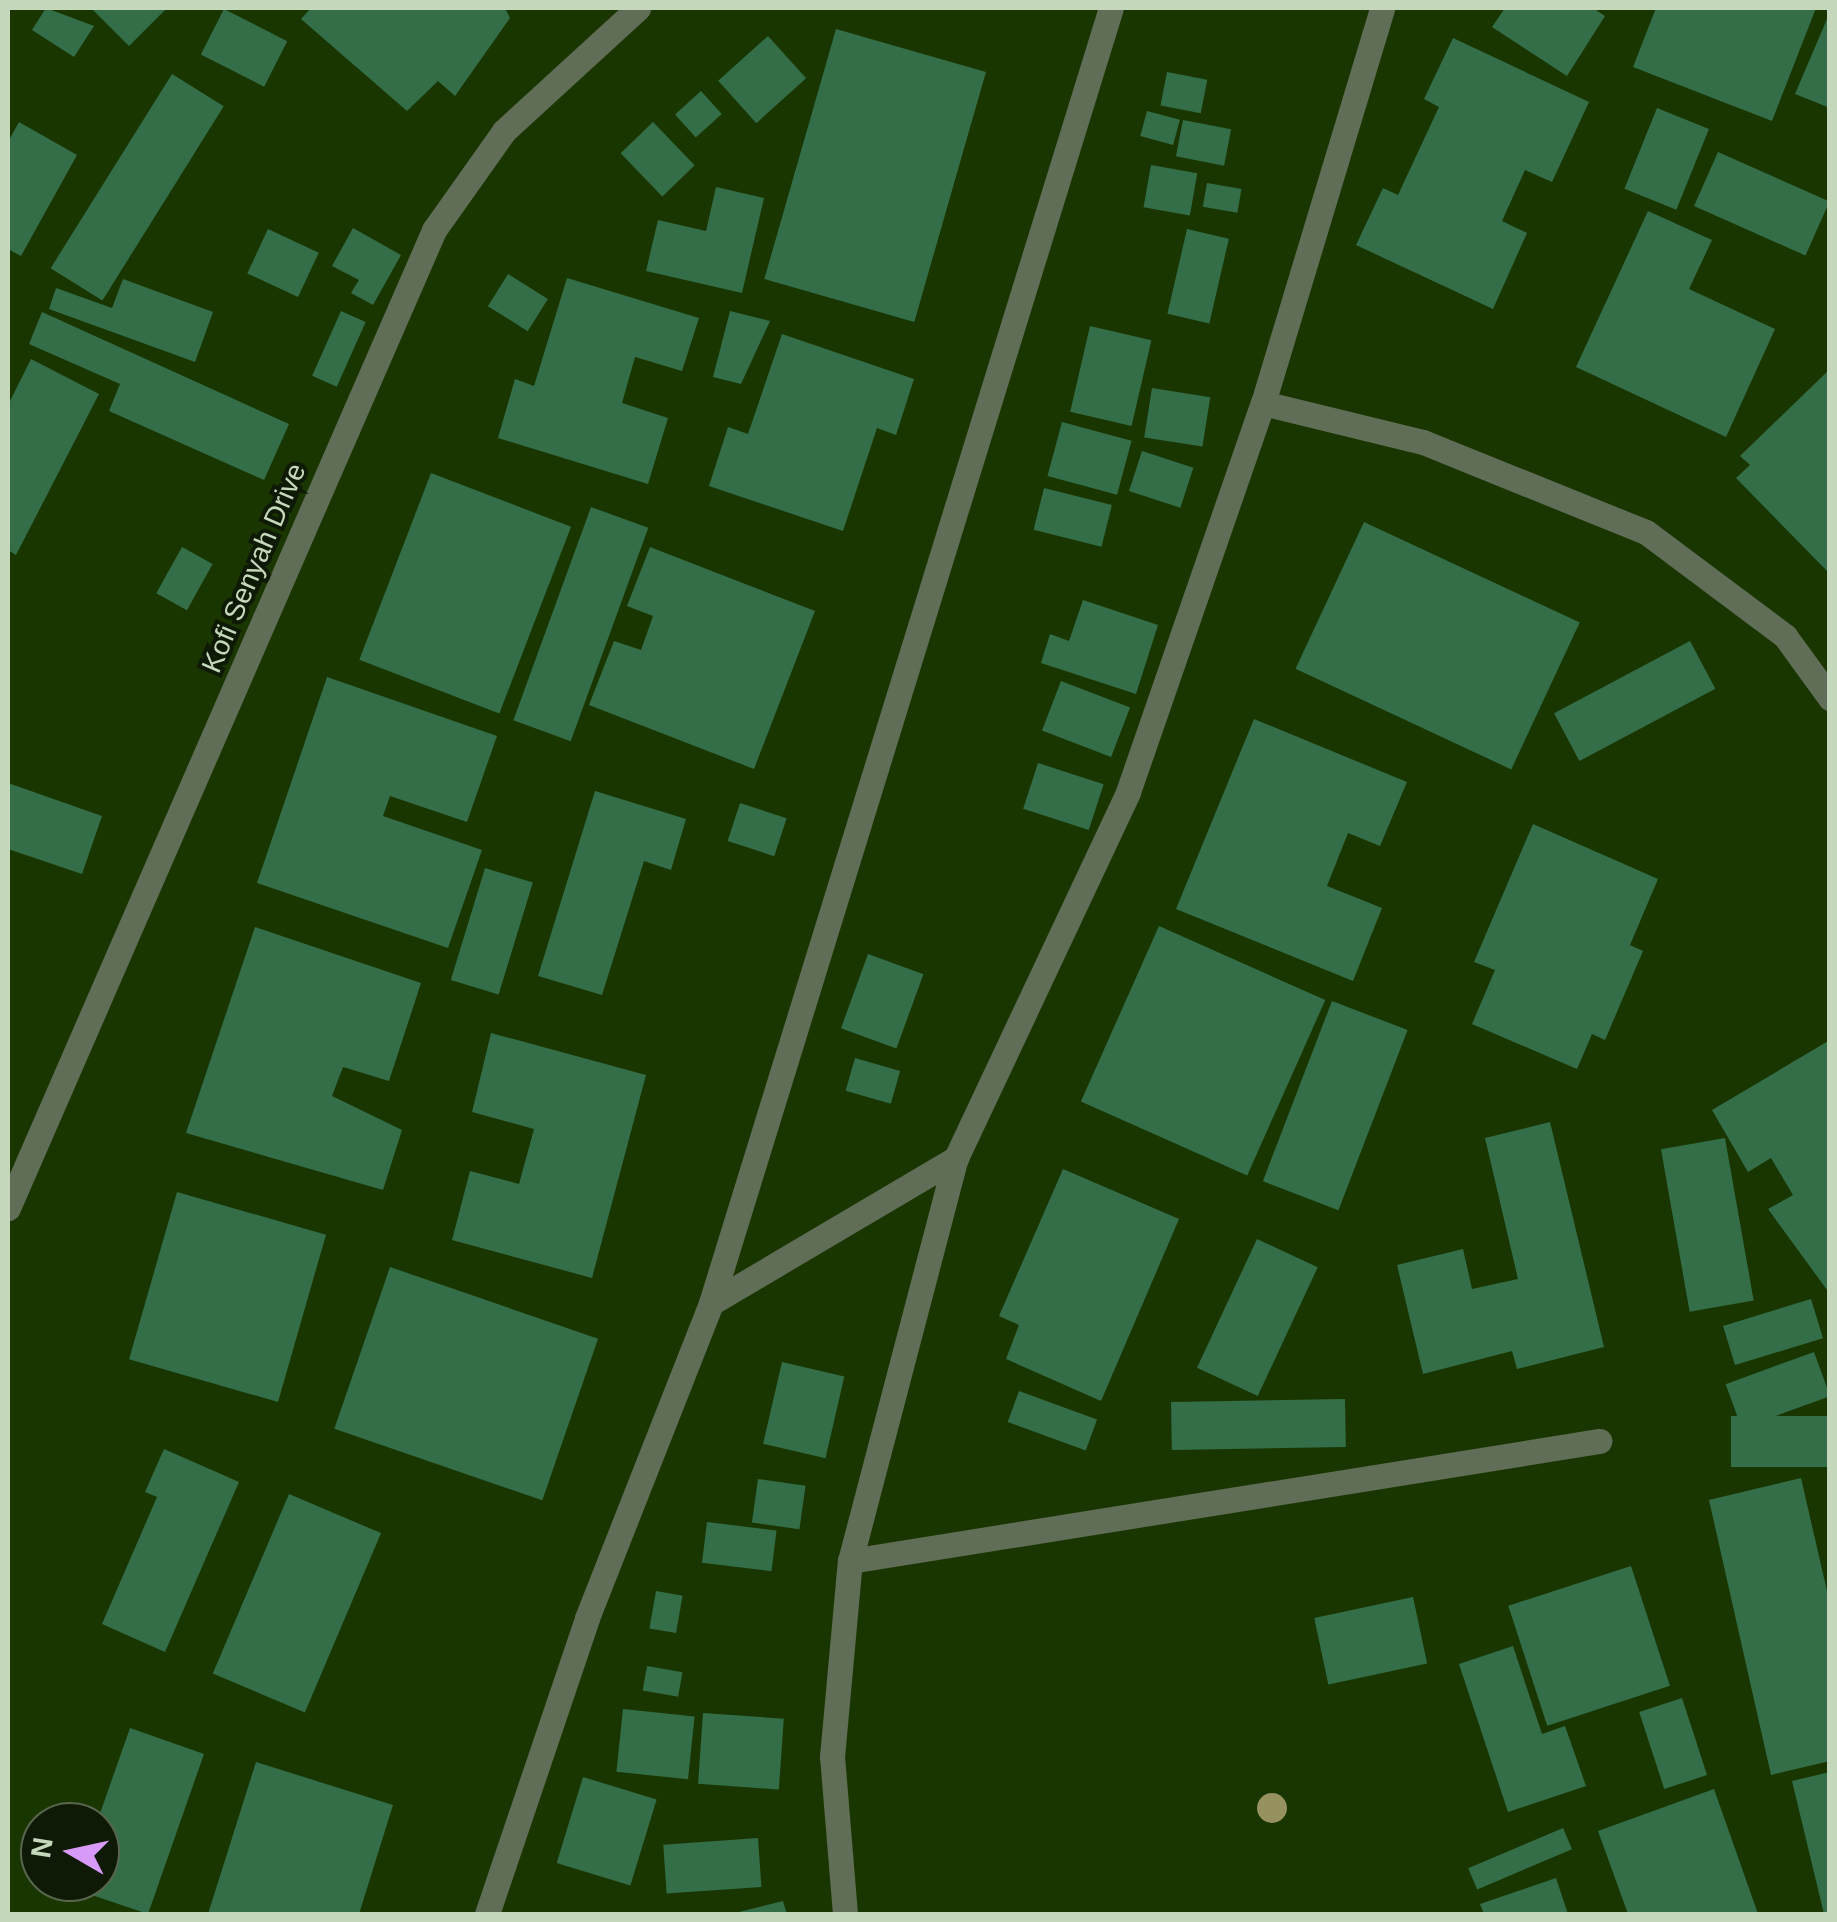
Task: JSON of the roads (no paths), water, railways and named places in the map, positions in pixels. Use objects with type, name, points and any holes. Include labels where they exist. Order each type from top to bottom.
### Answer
[{"type":"street","points":[[487,1914],[587,1618],[711,1303],[1111,8]]},
{"type":"street","points":[[845,1914],[832,1758],[850,1562],[956,1158],[1128,792],[1264,403],[1382,8]]},
{"type":"street","name":"Kofi Senyah Drive","points":[[8,1208],[434,230],[504,131],[620,12]]},
{"type":"street","points":[[1264,403],[1423,442],[1646,532],[1785,636],[1830,698]]},
{"type":"street","points":[[711,1303],[956,1158]]},
{"type":"street","points":[[850,1562],[1599,1441]]}]
